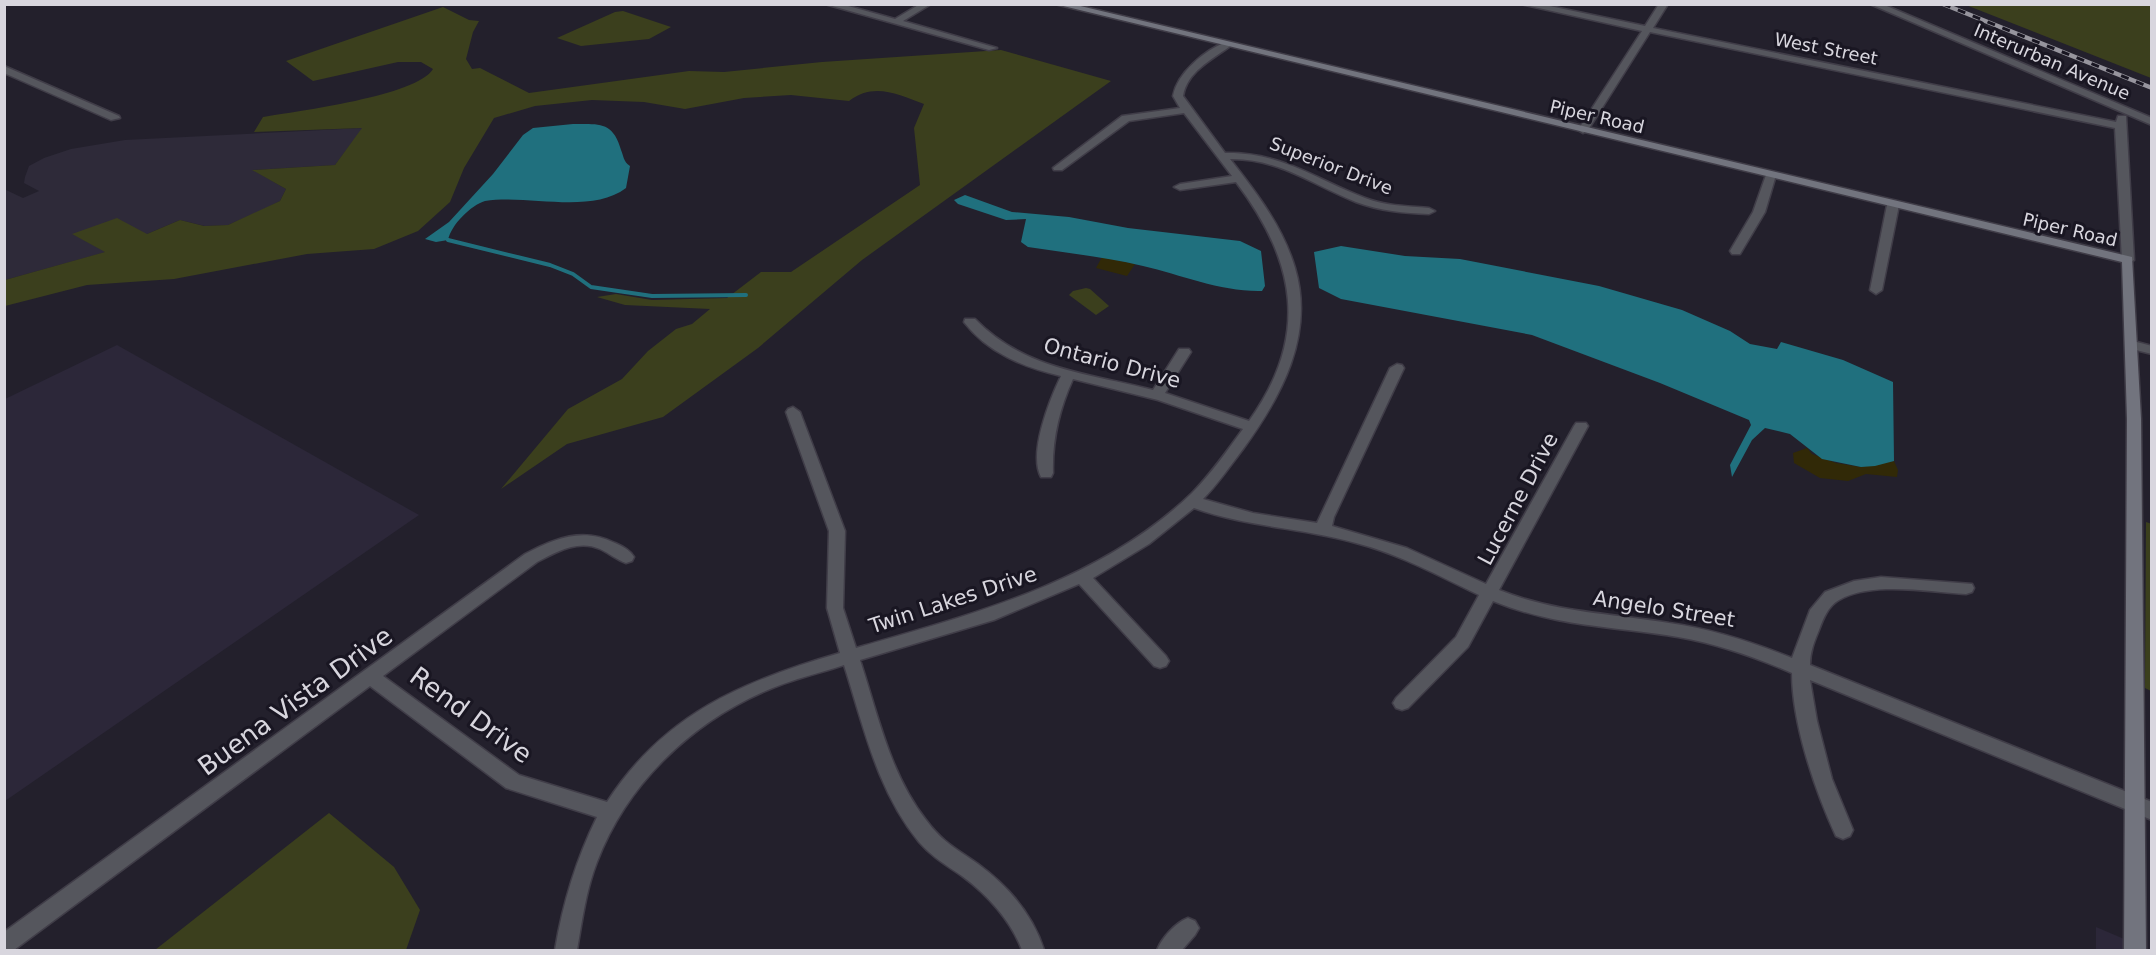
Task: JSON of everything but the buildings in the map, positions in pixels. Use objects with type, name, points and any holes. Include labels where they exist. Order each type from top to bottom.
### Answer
[{"type":"street","points":[[829,4],[992,48]]},
{"type":"street","points":[[896,22],[927,4]]},
{"type":"street","name":"Piper Road","points":[[1059,4],[2128,261]]},
{"type":"street","name":"West Street","points":[[1525,4],[2120,126]]},
{"type":"street","points":[[1583,130],[1664,4]]},
{"type":"street","name":"Interurban Avenue","points":[[1874,4],[2151,122]]},
{"type":"street","name":"Twin Lakes Drive","points":[[566,951],[570,915],[583,867],[610,812],[645,767],[692,724],[743,693],[764,684],[995,614],[1083,578],[1149,537],[1192,501],[1252,427],[1278,386],[1290,352],[1296,299],[1287,258],[1278,237],[1178,96],[1179,85],[1226,45]]},
{"type":"street","points":[[4,69],[115,118]]},
{"type":"street","points":[[1058,168],[1127,115],[1186,110]]},
{"type":"street","points":[[2129,112],[2121,118],[2120,126],[2133,345],[2143,808],[2135,951]]},
{"type":"street","name":"Superior Drive","points":[[1222,156],[1248,154],[1269,158],[1372,203],[1429,211]]},
{"type":"street","points":[[1736,251],[1759,212],[1771,175]]},
{"type":"street","points":[[1180,187],[1238,178]]},
{"type":"street","points":[[1876,290],[1893,205]]},
{"type":"street","name":"Ontario Drive","points":[[970,322],[981,335],[1005,352],[1029,363],[1068,375],[1157,395],[1252,427]]},
{"type":"street","points":[[2133,345],[2151,350]]},
{"type":"street","points":[[1157,395],[1184,352]]},
{"type":"street","points":[[1323,530],[1326,517],[1397,368]]},
{"type":"street","points":[[1046,473],[1044,447],[1047,428],[1068,375]]},
{"type":"street","points":[[793,412],[837,531],[835,608],[889,777],[903,804],[921,829],[944,853],[993,889],[1006,904],[1033,951]]},
{"type":"street","name":"Lucerne Drive","points":[[1402,703],[1462,642],[1581,426]]},
{"type":"street","name":"Angelo Street","points":[[1192,501],[1214,510],[1323,530],[1385,545],[1532,609],[1595,623],[1655,628],[1732,642],[1801,667],[2143,808]]},
{"type":"street","name":"Buena Vista Drive","points":[[4,945],[531,558],[562,542],[582,538],[597,540],[626,557]]},
{"type":"street","points":[[1083,578],[1160,661]]},
{"type":"street","points":[[1843,830],[1822,779],[1808,721],[1801,667],[1801,653],[1818,610],[1831,596],[1854,587],[1881,583],[1966,588]]},
{"type":"street","name":"Rend Drive","points":[[371,677],[513,782],[610,812]]},
{"type":"street","points":[[1168,951],[1188,928]]},
{"type":"shaded area","points":[[363,128],[335,165],[253,170],[286,189],[280,201],[228,225],[205,226],[180,220],[147,234],[73,234],[106,252],[5,280],[4,189],[23,198],[39,191],[24,183],[29,166],[44,158],[71,149],[125,140]]},
{"type":"shaded area","points":[[117,345],[419,515],[5,801],[5,399]]},
{"type":"shaded area","points":[[2096,927],[2150,950],[2096,950]]},
{"type":"green space","points":[[1966,5],[2151,5],[2151,78]]},
{"type":"green space","points":[[443,7],[469,20],[479,21],[473,32],[466,59],[472,69],[480,68],[529,93],[689,71],[724,72],[822,62],[1001,50],[1111,81],[862,260],[758,348],[663,417],[567,444],[501,489],[568,409],[622,379],[648,351],[676,329],[692,324],[710,309],[625,305],[597,297],[616,294],[652,300],[727,298],[761,272],[791,272],[920,185],[914,128],[924,104],[895,94],[876,91],[858,95],[849,101],[791,95],[744,98],[685,109],[644,102],[592,100],[535,106],[494,118],[464,168],[450,202],[418,231],[374,249],[307,254],[174,279],[87,285],[5,306],[5,280],[105,252],[72,234],[117,218],[147,234],[180,220],[204,226],[228,225],[280,201],[286,189],[252,170],[335,165],[362,128],[254,132],[263,117],[355,101],[381,94],[423,79],[433,69],[421,62],[398,62],[313,81],[286,61]]},
{"type":"green space","points":[[623,11],[671,27],[649,39],[581,46],[557,38],[615,12]]},
{"type":"green space","points":[[1086,288],[1109,306],[1096,315],[1069,295],[1073,291]]},
{"type":"green space","points":[[2146,522],[2152,524],[2151,691],[2145,688]]},
{"type":"green space","points":[[329,813],[394,867],[420,910],[406,950],[155,950]]},
{"type":"sand","points":[[1102,257],[1135,264],[1127,276],[1096,268]]},
{"type":"sand","points":[[1807,448],[1812,454],[1836,463],[1861,467],[1894,461],[1898,470],[1897,477],[1866,474],[1848,481],[1820,478],[1794,463],[1793,453]]},
{"type":"water","points":[[573,124],[604,126],[614,134],[625,161],[630,166],[626,188],[611,196],[577,202],[485,201],[462,216],[448,240],[436,242],[425,239],[449,222],[493,174],[523,135],[533,128]]},
{"type":"water","points":[[965,195],[1012,212],[1069,217],[1128,228],[1240,241],[1261,251],[1265,286],[1262,291],[1232,289],[1129,263],[1028,247],[1021,242],[1026,219],[1006,220],[958,204],[954,200]]},
{"type":"water","points":[[1341,246],[1405,256],[1460,259],[1599,286],[1682,310],[1730,331],[1750,344],[1777,349],[1781,342],[1843,360],[1893,382],[1894,461],[1861,467],[1822,459],[1790,434],[1765,428],[1752,440],[1732,477],[1730,465],[1751,425],[1749,420],[1660,383],[1532,335],[1341,299],[1319,288],[1314,252]]},
{"type":"waterway","points":[[448,240],[550,265],[573,274],[591,287],[652,296],[746,295]]},
{"type":"railway","points":[[1943,4],[2152,88]]}]
